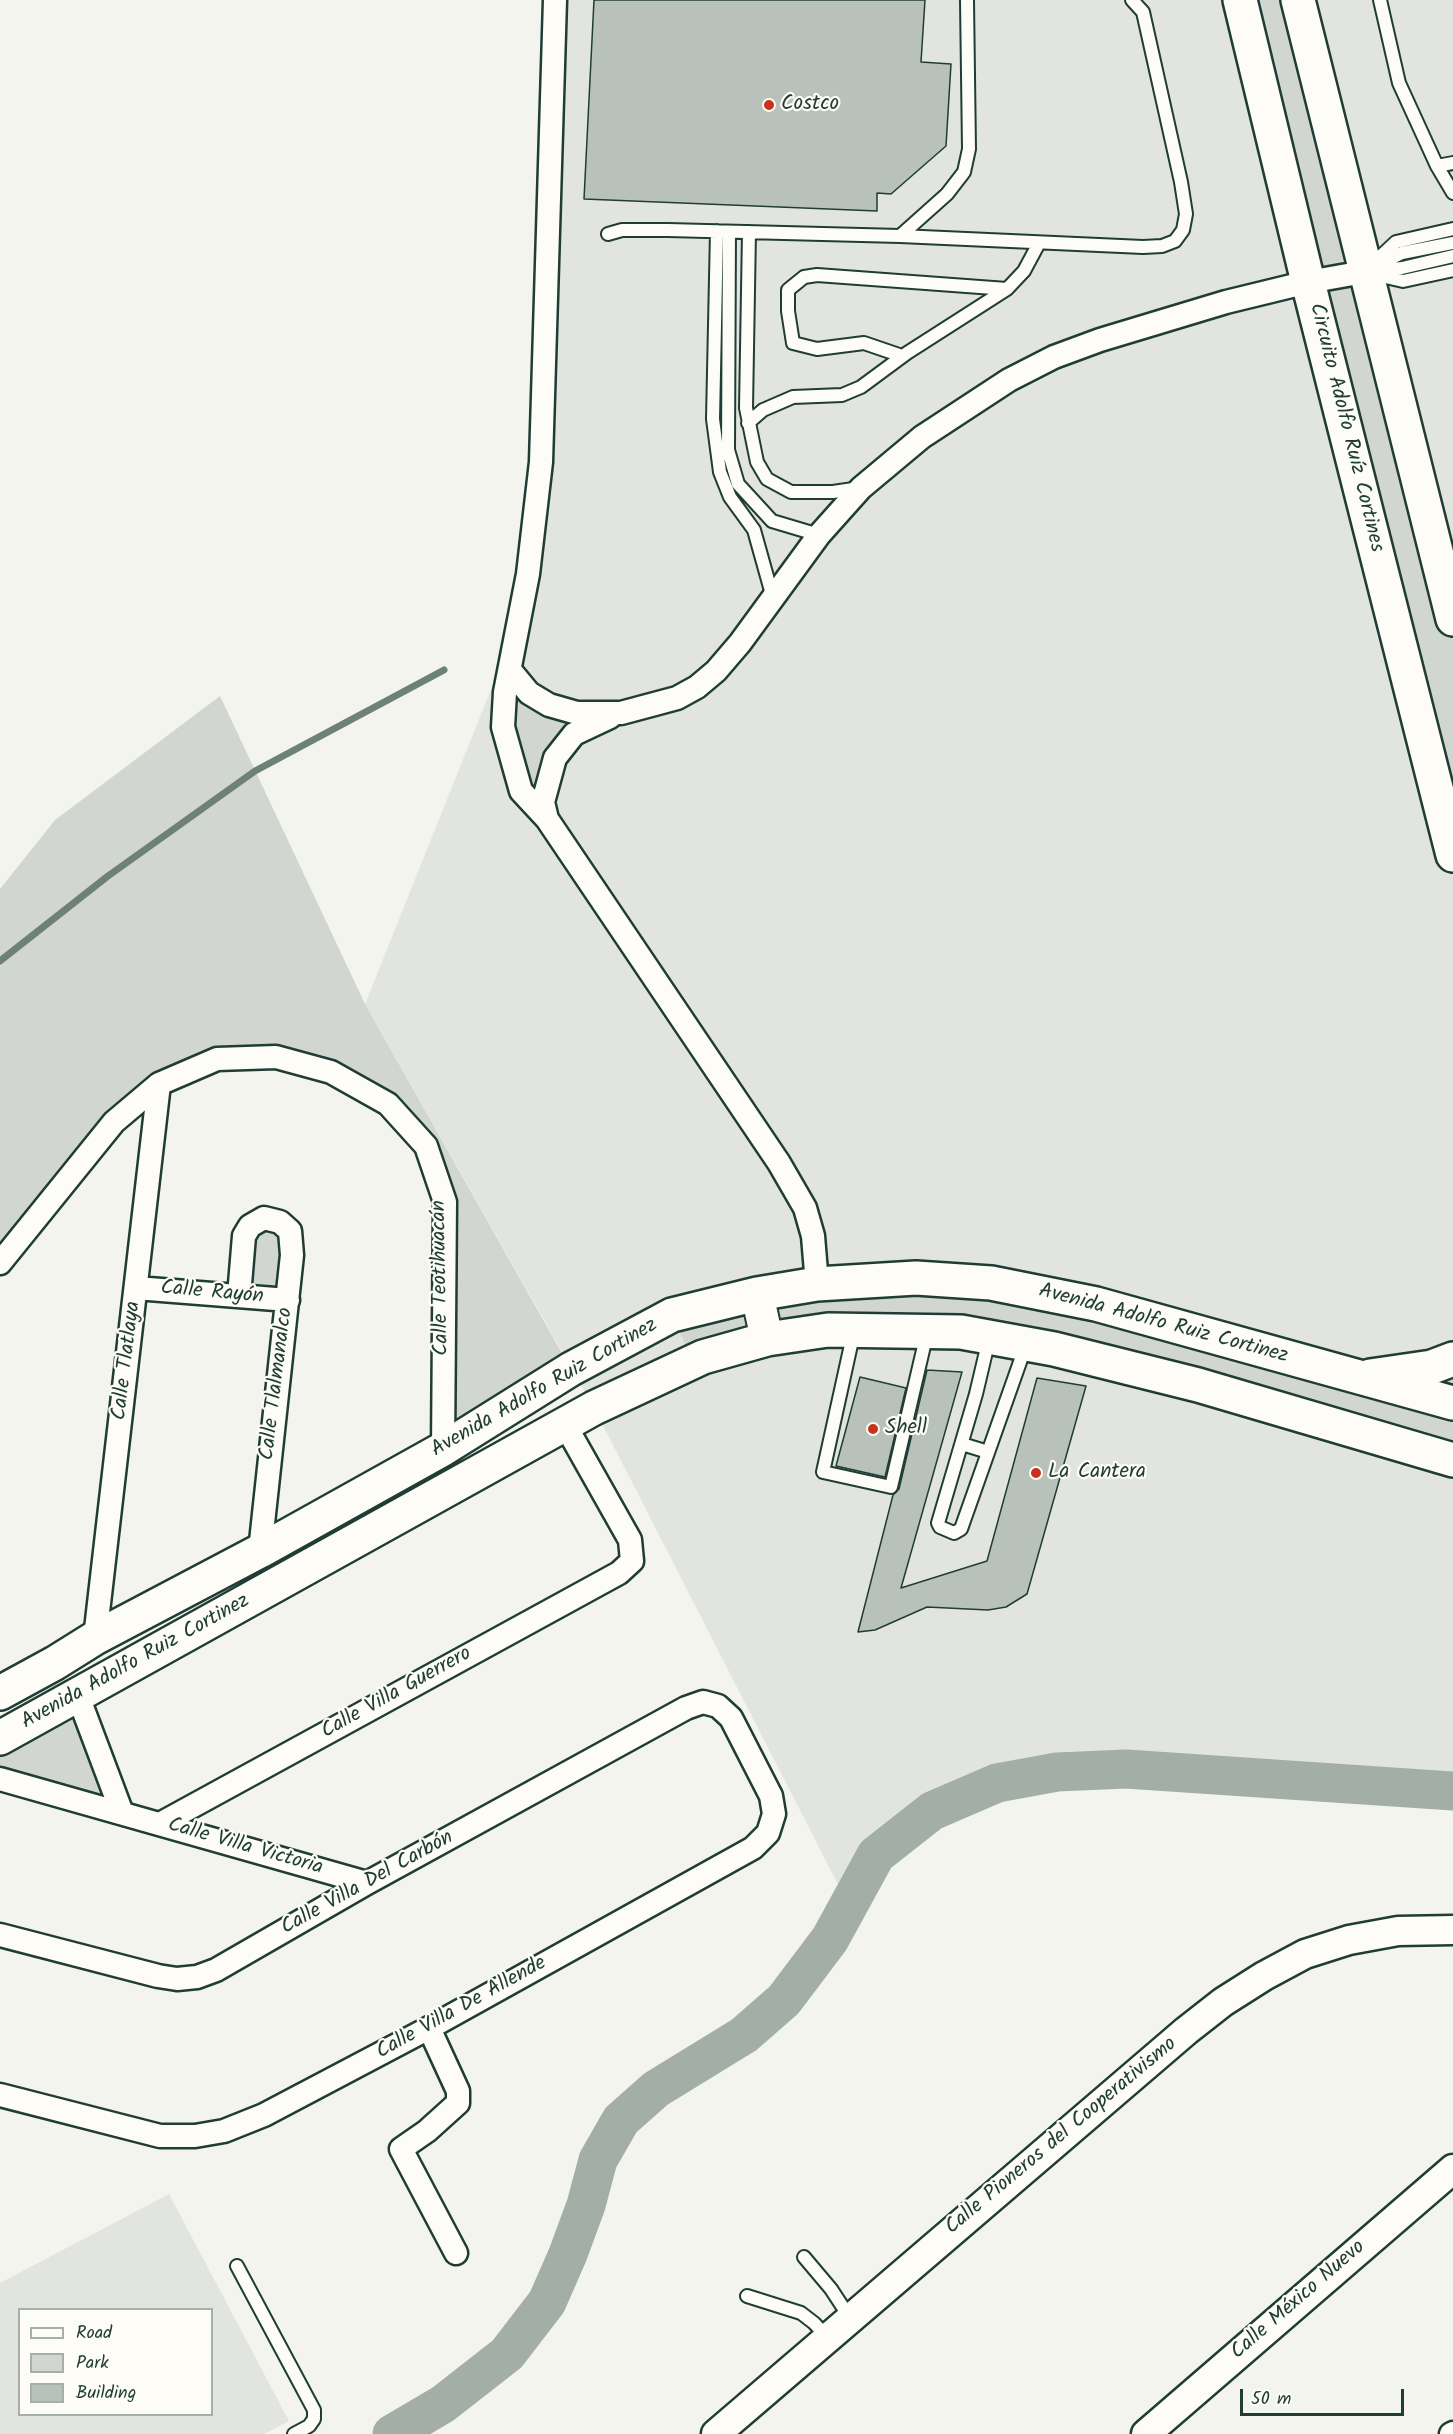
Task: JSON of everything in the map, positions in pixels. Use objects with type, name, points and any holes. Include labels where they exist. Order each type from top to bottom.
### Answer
[{"type":"main road","name":"Circuito Adolfo Ruíz Cortines","points":[[1240,0],[1308,282],[1453,855]]},
{"type":"main road","points":[[1298,0],[1364,272],[1453,619]]},
{"type":"main road","name":"Avenida Adolfo Ruiz Cortinez","points":[[0,1694],[55,1664],[95,1638],[260,1551],[442,1449],[571,1369],[672,1315],[757,1294],[817,1284],[916,1278],[992,1283],[1096,1304],[1453,1403]]},
{"type":"main road","points":[[757,1294],[767,1339]]},
{"type":"main road","points":[[685,1311],[703,1357]]},
{"type":"main road","name":"Avenida Adolfo Ruiz Cortinez","points":[[0,1738],[564,1423],[703,1357],[767,1339],[828,1330],[961,1332],[1054,1348],[1198,1385],[1453,1460]]},
{"type":"main road","points":[[1354,1377],[1432,1367],[1453,1359]]},
{"type":"street","points":[[555,0],[541,462],[528,574],[505,692],[503,727],[521,791],[547,819],[779,1163],[807,1217],[815,1249],[817,1284]]},
{"type":"street","points":[[547,819],[543,802],[555,758],[574,734],[621,713],[677,699],[697,687],[716,671],[740,643],[819,535],[861,488],[921,437],[1009,380],[1054,357],[1100,340],[1214,306],[1308,282],[1364,272]]},
{"type":"street","points":[[510,670],[529,693],[549,705],[587,714],[621,713]]},
{"type":"street","name":"Calle Teotihuacán","points":[[0,1263],[114,1122],[159,1084],[217,1059],[276,1058],[331,1072],[388,1104],[426,1146],[445,1202],[442,1449]]},
{"type":"street","name":"Calle Tlatlaya","points":[[95,1638],[159,1084]]},
{"type":"street","name":"Calle Tlalmanalco","points":[[239,1296],[244,1236],[250,1226],[264,1218],[280,1222],[290,1231],[292,1255],[260,1551]]},
{"type":"street","name":"Calle Rayón","points":[[136,1288],[288,1300]]},
{"type":"street","name":"Calle Villa Guerrero","points":[[160,1824],[619,1573],[632,1561],[630,1540],[564,1423]]},
{"type":"street","points":[[78,1696],[122,1813]]},
{"type":"street","name":"Calle Villa Del Carbón","points":[[0,1935],[158,1976],[177,1979],[197,1977],[216,1970],[367,1883],[686,1708],[703,1702],[718,1706]]},
{"type":"street","name":"Calle Villa De Allende","points":[[0,2095],[160,2136],[195,2136],[224,2131],[264,2115],[429,2028],[753,1848],[768,1833],[774,1814],[771,1796],[731,1718],[718,1706]]},
{"type":"street","name":"Calle Villa Victoria","points":[[0,1779],[367,1883]]},
{"type":"street","name":"Calle Pioneros del Cooperativismo","points":[[716,2434],[1186,2031],[1224,2002],[1264,1976],[1305,1954],[1349,1940],[1398,1931],[1453,1930]]},
{"type":"street","points":[[429,2028],[458,2091],[458,2103],[427,2131],[401,2149],[456,2253]]},
{"type":"street","name":"Calle México Nuevo","points":[[1146,2434],[1451,2176]]},
{"type":"lane","points":[[900,236],[947,194],[964,172],[969,149],[967,0]]},
{"type":"lane","points":[[608,234],[622,230],[723,231],[900,236],[1143,248],[1162,246],[1175,241],[1183,230],[1186,214],[1179,171],[1143,12],[1132,0]]},
{"type":"lane","points":[[1380,0],[1399,83],[1437,166],[1453,193]]},
{"type":"lane","points":[[1437,166],[1453,163]]},
{"type":"lane","points":[[1364,272],[1396,242],[1453,229]]},
{"type":"lane","points":[[723,231],[728,450],[738,484],[772,520],[819,535]]},
{"type":"lane","points":[[723,231],[713,419],[720,472],[730,497],[754,531],[773,598]]},
{"type":"lane","points":[[749,232],[746,408],[757,462],[767,479],[791,492],[809,493],[861,488]]},
{"type":"lane","points":[[748,423],[763,410],[793,397],[842,395],[861,387],[902,356],[1007,289],[1024,271],[1039,243]]},
{"type":"lane","points":[[1364,272],[1402,253],[1453,243]]},
{"type":"lane","points":[[1364,272],[1402,268],[1453,256]]},
{"type":"lane","points":[[1364,272],[1403,281],[1453,270]]},
{"type":"lane","points":[[902,356],[864,344],[817,349],[793,343],[788,311],[788,290],[804,277],[817,275],[1007,289]]},
{"type":"lane","points":[[854,1330],[823,1472],[891,1487],[928,1331]]},
{"type":"lane","points":[[990,1338],[938,1523],[940,1527],[954,1533],[961,1529],[1027,1344]]},
{"type":"lane","points":[[962,1444],[988,1452]]},
{"type":"lane","points":[[804,2258],[831,2289],[850,2318]]},
{"type":"lane","points":[[237,2266],[314,2410],[315,2419],[309,2426],[294,2434]]},
{"type":"lane","points":[[747,2296],[801,2313],[814,2322],[827,2337]]},
{"type":"shaded area","points":[[555,0],[1453,0],[1453,1791],[1126,1769],[1057,1772],[997,1783],[932,1811],[876,1855],[849,1906],[594,1408],[365,1004],[520,617],[528,574]]},
{"type":"shaded area","points":[[169,2194],[289,2421],[264,2434],[0,2434],[0,2283]]},
{"type":"green space","points":[[1240,0],[1298,0],[1453,625],[1453,855]]},
{"type":"green space","points":[[510,670],[586,727],[543,802],[521,791],[505,692]]},
{"type":"green space","points":[[220,696],[365,1004],[571,1369],[443,1449],[445,1248],[426,1146],[388,1104],[276,1057],[159,1084],[0,1263],[0,889],[55,820]]},
{"type":"green space","points":[[280,1222],[288,1300],[239,1296],[244,1236]]},
{"type":"green space","points":[[916,1278],[1361,1377],[1453,1359],[1453,1460],[961,1332],[693,1361],[672,1315]]},
{"type":"green space","points":[[78,1696],[122,1813],[0,1779],[0,1738]]},
{"type":"building","name":"Costco","points":[[594,0],[925,0],[921,62],[951,64],[946,146],[891,194],[877,193],[877,211],[584,199]]},
{"type":"building","name":"La Cantera","points":[[927,1370],[962,1372],[901,1588],[987,1561],[1037,1378],[1086,1386],[1027,1594],[1006,1607],[988,1610],[927,1607],[875,1630],[858,1632],[893,1495],[899,1489]]},
{"type":"building","name":"Shell","points":[[860,1377],[906,1388],[885,1477],[836,1466]]},
{"type":"waterway","points":[[0,961],[108,876],[255,771],[444,670]]},
{"type":"waterway","points":[[392,2434],[443,2404],[507,2354],[547,2302],[586,2205],[598,2160],[621,2120],[656,2089],[744,2035],[784,2000],[830,1939],[876,1855],[932,1811],[997,1783],[1057,1772],[1126,1769],[1453,1791]]},
{"type":"place","name":"Costco","points":[[769,105]]},
{"type":"place","name":"Shell","points":[[873,1429]]},
{"type":"place","name":"La Cantera","points":[[1036,1473]]}]
